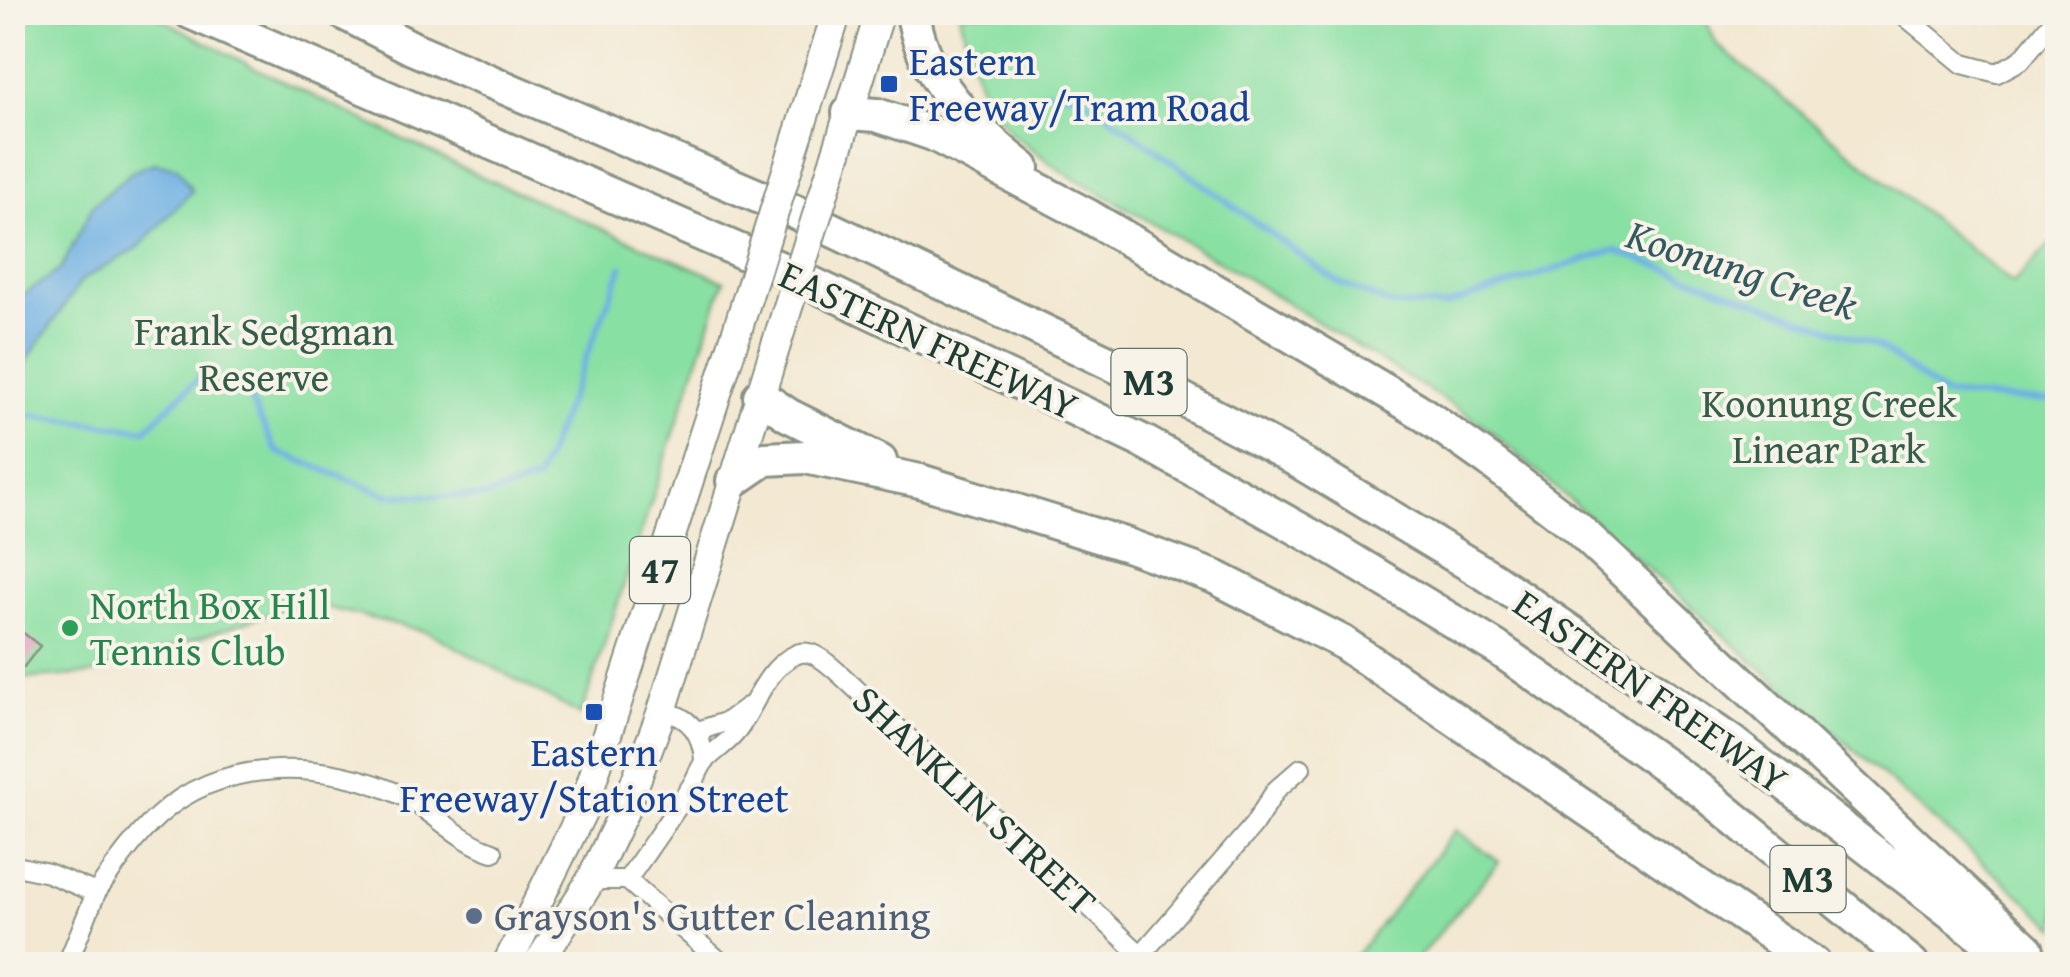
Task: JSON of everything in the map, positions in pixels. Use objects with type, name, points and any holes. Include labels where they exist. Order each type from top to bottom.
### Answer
[{"type":"highway","name":"EASTERN FREEWAY","points":[[190,12],[779,268],[1146,443],[1322,542],[1497,648],[1704,793],[1912,964]]},
{"type":"highway","name":"EASTERN FREEWAY","points":[[342,12],[412,48],[793,211],[1158,386],[1283,452],[1492,578],[1730,741],[2018,964]]},
{"type":"highway","points":[[912,12],[922,48],[958,106],[1012,160],[1088,216]]},
{"type":"highway","points":[[850,113],[877,115],[933,134],[1088,216],[1416,409],[1574,526],[2041,964]]},
{"type":"highway","points":[[760,396],[788,415],[920,480]]},
{"type":"highway","points":[[733,482],[765,458],[787,455],[920,480],[1215,577],[1311,624],[1379,665],[1814,964]]},
{"type":"main road","name":"47","points":[[507,964],[582,812],[837,12]]},
{"type":"main road","name":"47","points":[[538,964],[591,880],[626,807],[662,711],[880,12]]},
{"type":"main road","points":[[798,135],[850,113]]},
{"type":"main road","points":[[738,328],[738,360],[760,396]]},
{"type":"main road","points":[[582,812],[615,766],[631,732],[642,720],[662,711]]},
{"type":"main road","points":[[568,840],[573,859],[591,880]]},
{"type":"street","points":[[1900,12],[1963,64],[1997,73],[2022,60],[2058,15]]},
{"type":"street","name":"SHANKLIN STREET","points":[[754,700],[792,656],[803,652],[815,655],[1141,955],[1252,826],[1276,790],[1301,768]]},
{"type":"street","points":[[698,731],[728,721],[754,700]]},
{"type":"street","points":[[627,880],[693,783],[704,760],[720,750],[737,731],[754,700]]},
{"type":"street","points":[[662,711],[676,713],[698,731],[704,760]]},
{"type":"street","points":[[67,964],[96,894],[130,846],[160,814],[212,785],[274,769],[340,774],[404,797],[465,840],[493,852]]},
{"type":"street","points":[[12,865],[48,872],[96,894]]},
{"type":"street","points":[[591,880],[627,880],[723,964]]},
{"type":"green space","name":"Frank Sedgman Reserve","points":[[12,13],[151,13],[475,174],[724,281],[581,715],[428,632],[304,602],[91,674],[18,679],[13,674]]},
{"type":"green space","name":"Koonung Creek Linear Park","points":[[960,13],[1703,13],[1716,44],[2013,284],[2057,237],[2057,928],[1483,424],[1227,266],[1057,168],[1010,132],[984,96],[969,55]]},
{"type":"green space","points":[[1456,830],[1499,862],[1413,964],[1349,964]]},
{"type":"water","points":[[154,163],[177,167],[192,191],[138,248],[82,280],[13,381],[13,302],[61,269],[93,205],[133,171]]},
{"type":"building","points":[[12,624],[40,646],[16,677],[12,674]]},
{"type":"waterway","name":"Koonung Creek","points":[[1045,91],[1082,96],[1336,281],[1391,305],[1445,306],[1614,250],[1878,346],[1944,395],[2058,402]]},
{"type":"waterway","name":"Koonung Creek","points":[[12,413],[145,430],[205,372],[249,397],[276,451],[388,495],[484,497],[537,480],[622,267]]},
{"type":"place","name":"Eastern Freeway/Tram Road","points":[[889,84]]},
{"type":"place","name":"North Box Hill Tennis Club","points":[[70,628]]},
{"type":"place","name":"Eastern Freeway/Station Street","points":[[594,712]]},
{"type":"place","name":"Grayson's Gutter Cleaning","points":[[474,916]]}]
